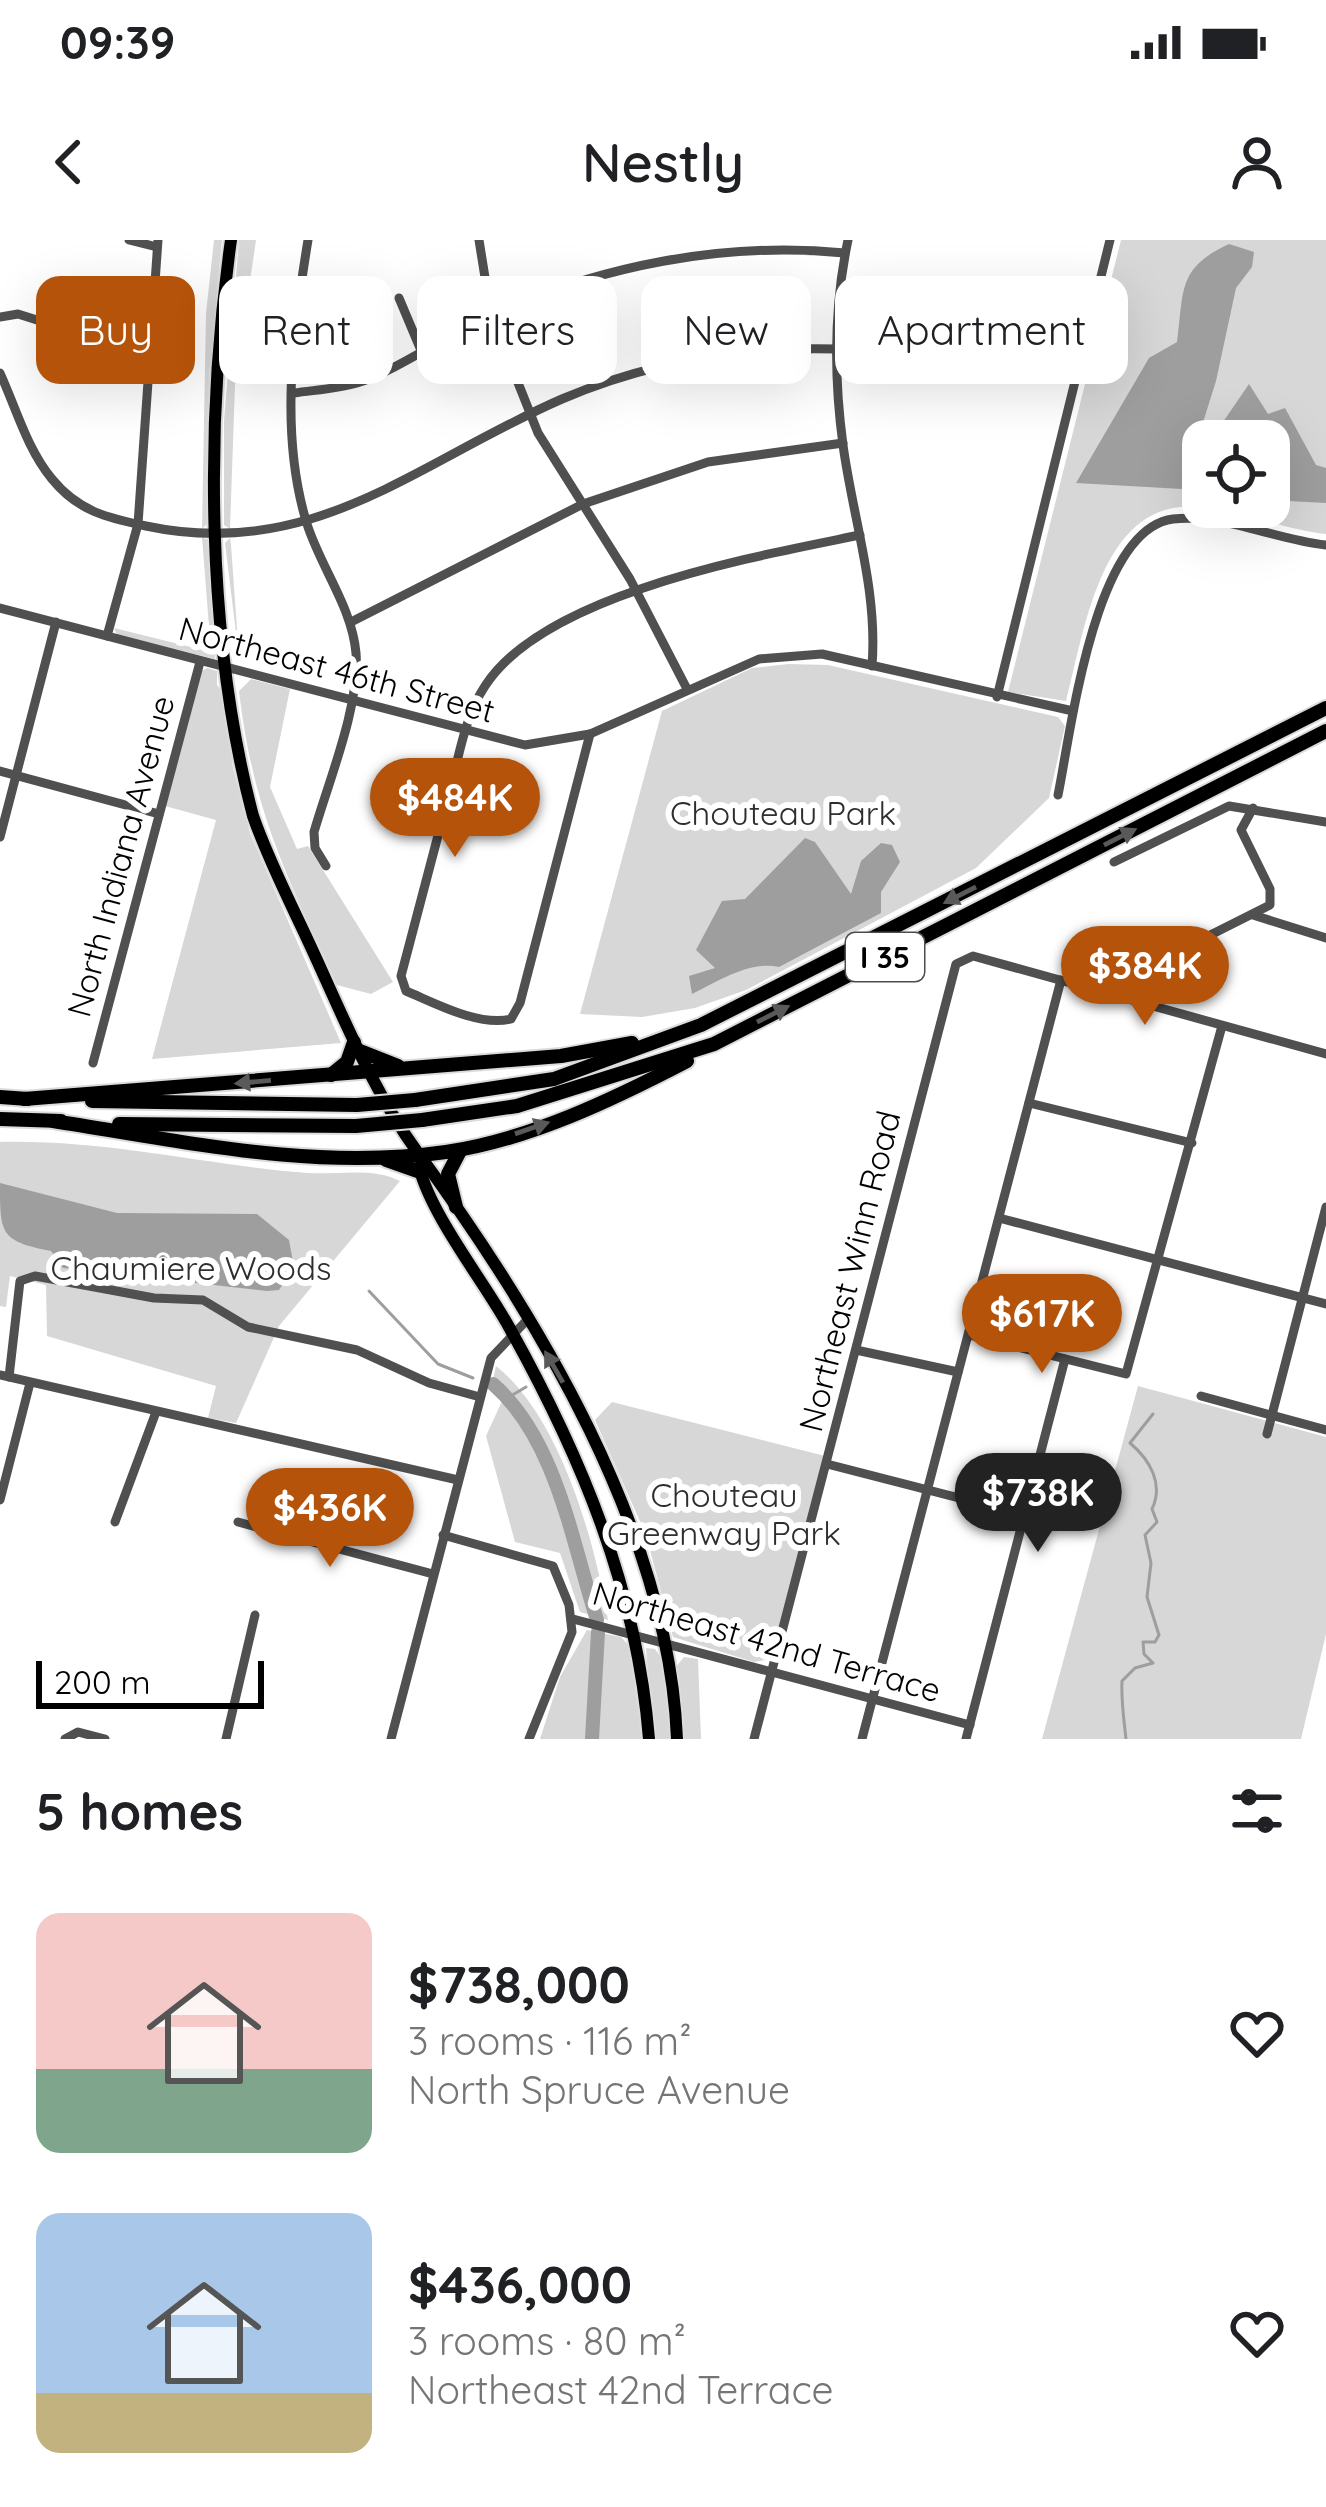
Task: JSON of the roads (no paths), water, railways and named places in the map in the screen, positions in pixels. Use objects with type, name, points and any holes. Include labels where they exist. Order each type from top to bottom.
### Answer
[{"type":"highway","name":"I 35","points":[[0,1097],[357,1105],[554,1079],[701,1025],[1326,708]]},
{"type":"highway","name":"I 35","points":[[0,1119],[356,1126],[517,1106],[714,1044],[1326,731]]},
{"type":"highway","points":[[24,1099],[581,1054],[701,1025]]},
{"type":"highway","points":[[53,1121],[273,1155],[375,1158],[419,1154],[462,1148],[583,1108],[714,1044]]},
{"type":"highway","points":[[328,1076],[347,1062],[357,1046],[403,1067]]},
{"type":"highway","points":[[456,1207],[448,1174],[462,1148]]},
{"type":"highway","points":[[375,1158],[420,1172]]},
{"type":"main road","points":[[231,240],[219,370],[217,535],[229,670],[253,816],[370,1072],[581,1414],[633,1540],[665,1646],[677,1739]]},
{"type":"main road","points":[[419,1154],[420,1172],[512,1331],[596,1502],[635,1635],[649,1739]]},
{"type":"main road","points":[[548,1399],[581,1414]]},
{"type":"street","points":[[129,240],[157,244],[155,276]]},
{"type":"street","points":[[308,240],[291,433],[307,523],[351,622],[356,669],[352,700],[314,832],[315,848],[326,866]]},
{"type":"street","points":[[479,240],[485,276]]},
{"type":"street","points":[[843,276],[848,240]]},
{"type":"street","points":[[997,698],[1110,240]]},
{"type":"street","points":[[604,276],[719,250],[788,248],[845,253]]},
{"type":"street","points":[[399,298],[417,341]]},
{"type":"street","points":[[0,317],[18,314],[36,320]]},
{"type":"street","points":[[0,373],[36,455],[53,480],[92,513],[217,535],[307,523],[360,505],[530,414],[594,387],[691,360],[757,351],[835,349]]},
{"type":"street","points":[[294,393],[358,382],[417,350]]},
{"type":"street","points":[[107,635],[138,524],[147,384]]},
{"type":"street","points":[[518,384],[530,414],[636,590],[686,687]]},
{"type":"street","points":[[839,384],[842,443],[872,610],[872,666]]},
{"type":"street","points":[[351,622],[583,504],[708,462],[842,443]]},
{"type":"street","points":[[1058,794],[1099,609],[1125,554],[1148,528],[1168,519],[1193,519],[1326,544]]},
{"type":"street","points":[[590,734],[520,1003],[511,1019],[500,1022],[406,991],[400,980],[465,732],[485,686],[516,653],[593,607],[636,590],[733,561],[860,536]]},
{"type":"street","name":"Northeast 46th Street","points":[[0,608],[525,745],[590,734],[686,687],[759,659],[822,655],[997,698],[1073,711]]},
{"type":"street","points":[[0,837],[56,622]]},
{"type":"street","name":"North Indiana Avenue","points":[[93,1064],[200,662]]},
{"type":"street","points":[[0,772],[159,814]]},
{"type":"street","points":[[1114,862],[1229,806],[1326,822]]},
{"type":"street","points":[[1099,991],[1270,904],[1271,894],[1241,830],[1253,808]]},
{"type":"street","points":[[1252,915],[1326,938]]},
{"type":"street","name":"Northeast Winn Road","points":[[754,1739],[956,964],[973,956],[1060,980]]},
{"type":"street","points":[[862,1739],[1060,980],[1326,1054]]},
{"type":"street","points":[[969,1334],[1126,1374],[1161,1262],[1222,1026]]},
{"type":"street","points":[[1029,1103],[1192,1143]]},
{"type":"street","points":[[1267,1434],[1326,1207]]},
{"type":"street","points":[[999,1218],[1326,1304]]},
{"type":"street","points":[[458,1480],[4,1376],[20,1281],[30,1276],[154,1298],[203,1300],[248,1327],[357,1350],[429,1383],[480,1397]]},
{"type":"street","points":[[392,1739],[491,1358],[527,1320]]},
{"type":"street","points":[[856,1350],[958,1372]]},
{"type":"street","points":[[966,1739],[1065,1359]]},
{"type":"street","points":[[0,1501],[30,1383]]},
{"type":"street","points":[[1201,1396],[1326,1430]]},
{"type":"street","points":[[116,1522],[156,1412]]},
{"type":"street","points":[[827,1464],[1025,1515]]},
{"type":"street","points":[[238,1522],[433,1574]]},
{"type":"street","name":"Northeast 42nd Terrace","points":[[443,1534],[553,1566],[572,1618],[970,1725]]},
{"type":"street","points":[[226,1739],[255,1615]]},
{"type":"street","points":[[529,1739],[569,1643],[572,1618]]},
{"type":"street","points":[[65,1739],[78,1732],[100,1737]]},
{"type":"waterway","points":[[369,1291],[438,1364],[473,1378]]},
{"type":"waterway","points":[[493,1384],[515,1407],[547,1463],[597,1620]]},
{"type":"waterway","points":[[509,1397],[526,1387]]},
{"type":"waterway","points":[[1126,1739],[1122,1681],[1135,1668],[1153,1663],[1144,1654],[1143,1642],[1155,1642],[1159,1635],[1147,1597],[1151,1563],[1145,1535],[1157,1522],[1152,1509],[1156,1482],[1144,1457],[1130,1443],[1153,1414]]},
{"type":"waterway","points":[[592,1739],[598,1632]]},
{"type":"park label","name":"Chouteau Park","points":[[783,812]]},
{"type":"park label","name":"Chaumiere Woods","points":[[191,1267]]},
{"type":"park label","name":"Chouteau Greenway Park","points":[[724,1513]]}]
